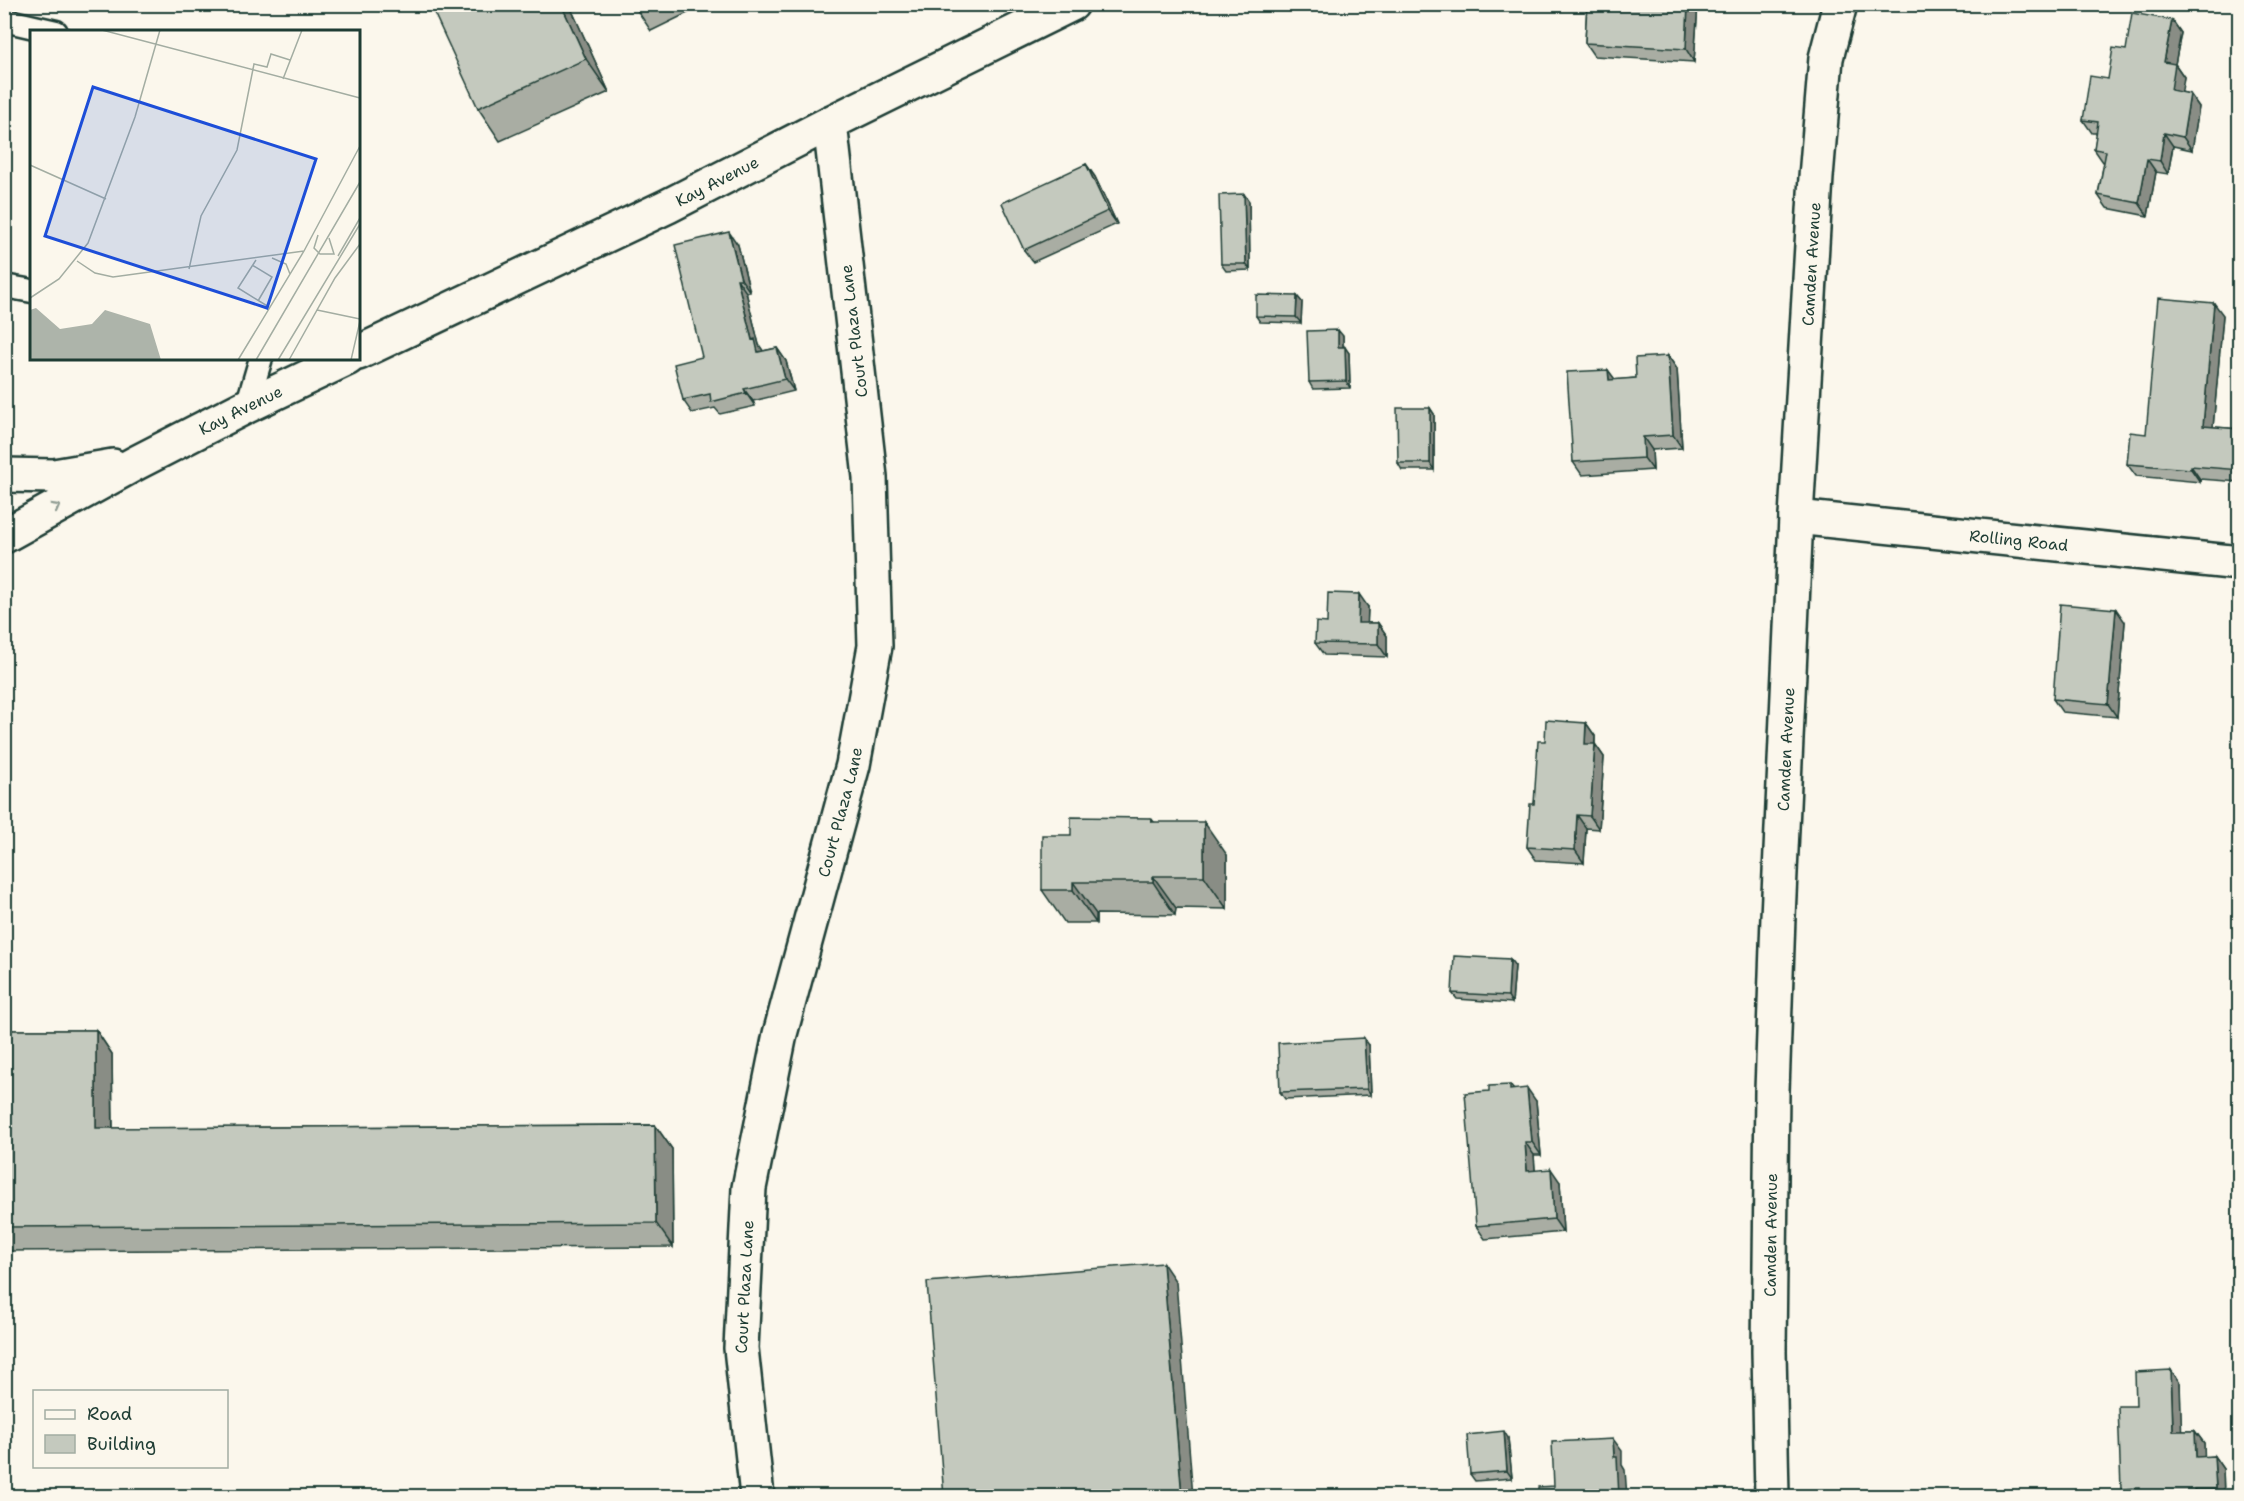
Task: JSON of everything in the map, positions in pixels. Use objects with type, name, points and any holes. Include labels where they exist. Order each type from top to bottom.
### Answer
[{"type":"street","name":"Kay Avenue","points":[[360,352],[668,206],[1072,4]]},
{"type":"street","name":"Camden Avenue","points":[[1772,1497],[1769,1351],[1772,1091],[1778,905],[1796,517],[1816,177],[1826,58],[1840,4]]},
{"type":"street","name":"Court Plaza Lane","points":[[757,1497],[741,1348],[749,1188],[780,1034],[853,765],[875,646],[870,477],[830,123]]},
{"type":"street","name":"Kay Avenue","points":[[4,536],[136,463],[344,360]]},
{"type":"street","name":"Kay Avenue","points":[[4,475],[54,476],[136,463]]},
{"type":"street","name":"Rolling Road","points":[[1796,517],[2240,563]]},
{"type":"lane","points":[[4,20],[47,30]]},
{"type":"lane","points":[[4,286],[30,291]]},
{"type":"lane","points":[[247,406],[260,360]]},
{"type":"building","points":[[430,4],[561,4],[586,59],[478,108]]},
{"type":"building","points":[[1587,4],[1688,4],[1686,49],[1585,43]]},
{"type":"building","points":[[2132,13],[2172,20],[2164,62],[2175,64],[2171,90],[2190,94],[2183,137],[2164,133],[2160,161],[2147,159],[2139,203],[2098,195],[2106,151],[2094,149],[2098,122],[2083,120],[2090,76],[2108,79],[2113,48],[2126,50]]},
{"type":"building","points":[[1086,164],[1108,211],[1024,250],[1002,203]]},
{"type":"building","points":[[1244,194],[1246,264],[1221,264],[1219,195]]},
{"type":"building","points":[[729,232],[741,279],[737,279],[752,340],[755,339],[758,352],[777,348],[785,379],[744,389],[746,393],[711,402],[710,394],[683,400],[674,364],[702,357],[675,245]]},
{"type":"building","points":[[2240,261],[2240,298],[2232,297]]},
{"type":"building","points":[[1256,295],[1297,296],[1296,317],[1256,316]]},
{"type":"building","points":[[2158,298],[2214,303],[2203,426],[2240,429],[2240,470],[2127,464],[2130,432],[2146,434]]},
{"type":"building","points":[[1338,330],[1338,347],[1345,347],[1346,381],[1309,382],[1307,331]]},
{"type":"building","points":[[1668,356],[1673,435],[1643,437],[1644,458],[1573,462],[1567,372],[1608,370],[1609,380],[1636,378],[1635,358]]},
{"type":"building","points":[[1397,408],[1430,408],[1430,463],[1398,463]]},
{"type":"building","points":[[1328,593],[1359,594],[1358,623],[1378,623],[1378,644],[1315,643],[1316,622],[1327,623]]},
{"type":"building","points":[[2060,604],[2116,609],[2108,704],[2053,699]]},
{"type":"building","points":[[1546,720],[1586,723],[1585,744],[1595,744],[1590,816],[1577,815],[1575,850],[1527,847],[1530,804],[1534,804],[1538,741],[1545,741]]},
{"type":"building","points":[[1071,817],[1151,818],[1152,822],[1204,822],[1204,876],[1153,876],[1153,882],[1073,882],[1073,890],[1042,890],[1042,835],[1071,835]]},
{"type":"building","points":[[1454,956],[1510,959],[1508,996],[1452,993]]},
{"type":"building","points":[[4,1030],[96,1030],[96,1128],[655,1125],[656,1223],[4,1227]]},
{"type":"building","points":[[1364,1038],[1367,1089],[1280,1092],[1278,1043]]},
{"type":"building","points":[[1510,1085],[1510,1090],[1527,1088],[1532,1142],[1525,1142],[1527,1171],[1551,1169],[1554,1219],[1476,1226],[1465,1093],[1489,1091],[1489,1086]]},
{"type":"building","points":[[1163,1263],[1182,1497],[944,1497],[927,1282]]},
{"type":"building","points":[[2171,1370],[2173,1431],[2195,1431],[2196,1457],[2214,1456],[2216,1489],[2194,1489],[2194,1497],[2140,1497],[2139,1488],[2121,1489],[2118,1406],[2136,1406],[2135,1372]]},
{"type":"building","points":[[1504,1431],[1507,1471],[1470,1474],[1467,1435]]},
{"type":"building","points":[[1613,1439],[1614,1457],[1617,1457],[1619,1497],[1538,1497],[1538,1487],[1554,1486],[1552,1442]]}]
